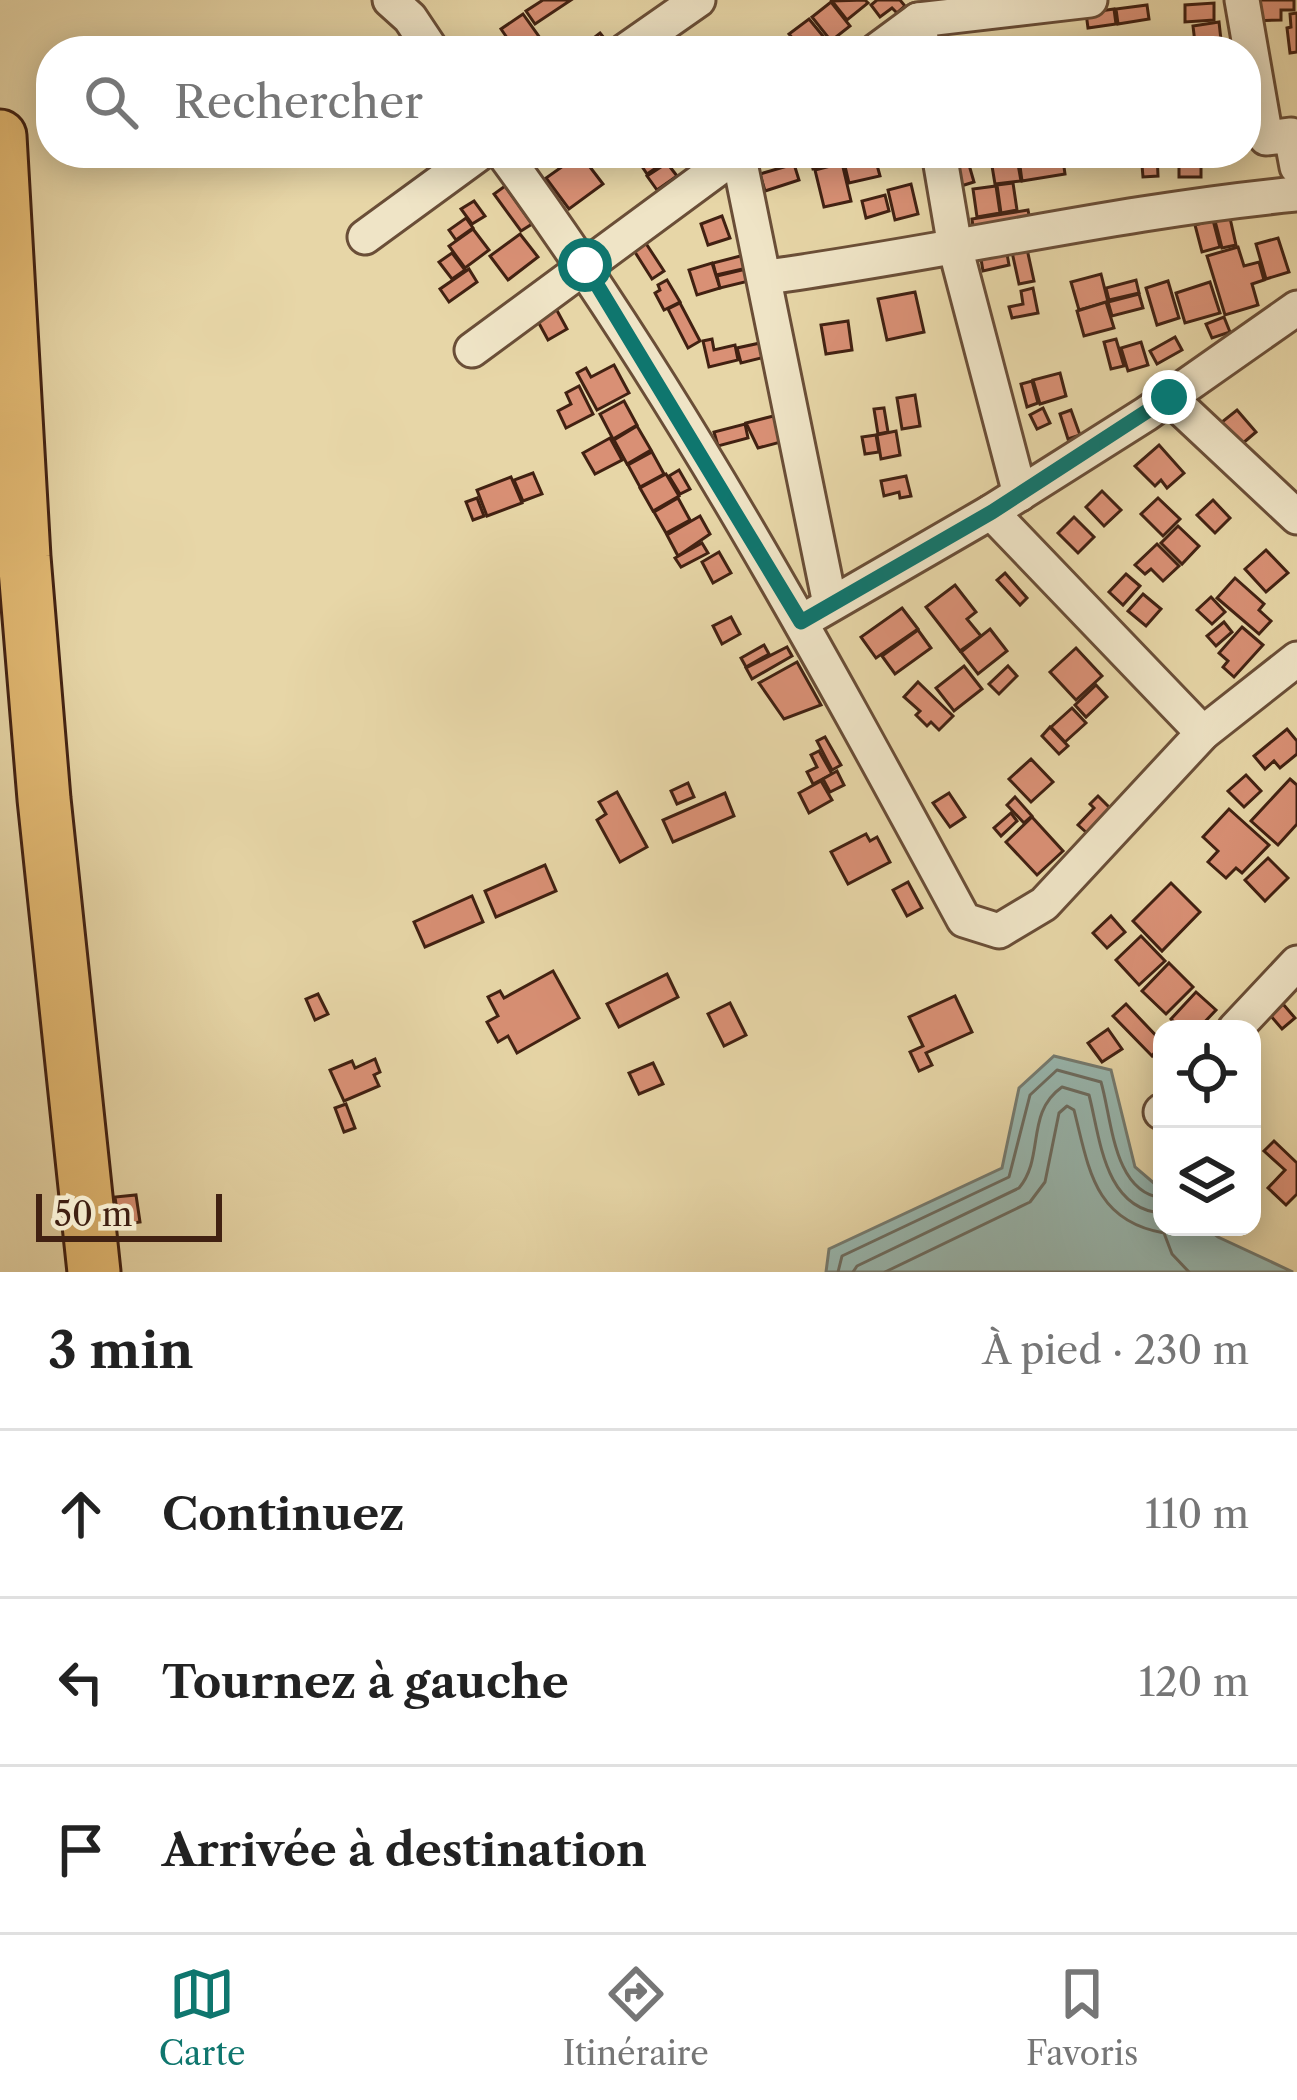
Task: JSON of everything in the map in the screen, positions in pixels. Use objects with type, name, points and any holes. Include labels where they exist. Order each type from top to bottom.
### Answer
[{"type":"highway","points":[[0,136],[29,623],[94,1272]]},
{"type":"highway","points":[[0,590],[16,792],[67,1272]]},
{"type":"street","points":[[389,0],[422,36]]},
{"type":"street","points":[[646,36],[698,0]]},
{"type":"street","points":[[921,36],[955,7],[1090,0]]},
{"type":"street","points":[[1242,0],[1248,36]]},
{"type":"street","points":[[1261,108],[1266,137],[1291,135],[1297,167]]},
{"type":"street","points":[[365,237],[459,168]]},
{"type":"street","points":[[514,168],[585,265],[801,622],[964,920],[999,931],[1044,904],[1203,733],[1297,658]]},
{"type":"street","points":[[472,350],[718,168]]},
{"type":"street","points":[[741,168],[830,604]]},
{"type":"street","points":[[942,168],[1006,502],[1203,733]]},
{"type":"street","points":[[766,277],[1202,203],[1297,194]]},
{"type":"street","points":[[801,622],[1006,502],[1297,308]]},
{"type":"street","points":[[1169,397],[1297,518]]},
{"type":"street","points":[[1243,1020],[1297,963]]},
{"type":"water","points":[[1054,1056],[1111,1070],[1135,1167],[1153,1182],[1153,1236],[1217,1236],[1293,1272],[826,1272],[829,1249],[1002,1168],[1019,1088]]},
{"type":"building","points":[[543,0],[571,0],[535,24],[526,11]]},
{"type":"building","points":[[877,0],[900,0],[905,6],[880,17],[871,5]]},
{"type":"building","points":[[1250,0],[1294,0],[1294,10],[1281,10],[1281,20],[1251,21]]},
{"type":"building","points":[[832,1],[868,3],[847,20]]},
{"type":"building","points":[[831,2],[850,26],[837,36],[827,36],[812,17]]},
{"type":"building","points":[[1214,3],[1214,20],[1185,22],[1185,5]]},
{"type":"building","points":[[1147,5],[1149,19],[1118,24],[1116,9]]},
{"type":"building","points":[[1114,9],[1116,24],[1088,28],[1086,13]]},
{"type":"building","points":[[1297,13],[1297,52],[1290,53],[1287,28],[1291,27],[1290,14]]},
{"type":"building","points":[[523,14],[539,36],[506,36],[501,29]]},
{"type":"building","points":[[809,19],[823,36],[791,36]]},
{"type":"building","points":[[1219,22],[1221,36],[1194,36],[1193,26]]},
{"type":"building","points":[[560,168],[591,168],[603,184],[569,209],[546,178]]},
{"type":"building","points":[[659,168],[671,168],[677,176],[657,190],[647,176]]},
{"type":"building","points":[[795,168],[799,180],[765,191],[760,174]]},
{"type":"building","points":[[843,168],[851,201],[824,207],[815,170]]},
{"type":"building","points":[[845,168],[878,168],[880,176],[849,183]]},
{"type":"building","points":[[956,168],[970,168],[974,182],[961,186]]},
{"type":"building","points":[[992,168],[1019,168],[1021,181],[995,184]]},
{"type":"building","points":[[1020,168],[1064,168],[1065,174],[1022,181]]},
{"type":"building","points":[[1142,168],[1158,168],[1158,176],[1143,177]]},
{"type":"building","points":[[1179,168],[1201,168],[1201,177],[1179,177]]},
{"type":"building","points":[[1013,183],[1017,210],[1001,213],[997,185]]},
{"type":"building","points":[[911,184],[918,214],[895,220],[888,190]]},
{"type":"building","points":[[505,186],[532,224],[521,231],[494,194]]},
{"type":"building","points":[[996,186],[1000,213],[977,217],[973,189]]},
{"type":"building","points":[[885,195],[889,211],[866,218],[862,201]]},
{"type":"building","points":[[474,201],[485,216],[472,224],[461,209]]},
{"type":"building","points":[[1028,210],[1031,225],[974,234],[972,219]]},
{"type":"building","points":[[722,216],[730,238],[708,245],[701,224]]},
{"type":"building","points":[[466,218],[473,228],[456,240],[449,230]]},
{"type":"building","points":[[1230,218],[1236,245],[1222,248],[1215,221]]},
{"type":"building","points":[[1213,220],[1220,247],[1202,252],[1195,225]]},
{"type":"building","points":[[473,229],[489,250],[465,268],[449,246]]},
{"type":"building","points":[[520,234],[538,257],[508,280],[490,256]]},
{"type":"building","points":[[1278,238],[1289,272],[1266,279],[1256,244]]},
{"type":"building","points":[[645,242],[664,271],[652,279],[633,249]]},
{"type":"building","points":[[1238,247],[1244,266],[1259,262],[1264,280],[1252,284],[1258,305],[1225,315],[1207,256]]},
{"type":"building","points":[[1027,249],[1034,281],[1019,284],[1012,252]]},
{"type":"building","points":[[452,253],[465,270],[452,279],[439,262]]},
{"type":"building","points":[[752,253],[756,266],[716,275],[713,263]]},
{"type":"building","points":[[1007,254],[1009,265],[983,271],[981,259]]},
{"type":"building","points":[[712,263],[720,288],[697,295],[689,270]]},
{"type":"building","points":[[469,269],[477,282],[449,302],[440,289]]},
{"type":"building","points":[[746,269],[749,281],[720,288],[717,276]]},
{"type":"building","points":[[1101,274],[1108,302],[1079,310],[1071,282]]},
{"type":"building","points":[[667,280],[680,302],[664,310],[655,293]]},
{"type":"building","points":[[1136,280],[1139,293],[1109,300],[1106,288]]},
{"type":"building","points":[[1168,281],[1179,318],[1157,325],[1146,288]]},
{"type":"building","points":[[1210,282],[1220,313],[1185,323],[1176,293]]},
{"type":"building","points":[[1033,288],[1038,313],[1012,318],[1009,307],[1023,304],[1021,291]]},
{"type":"building","points":[[915,292],[924,332],[887,340],[878,299]]},
{"type":"building","points":[[1139,294],[1143,308],[1112,316],[1108,302]]},
{"type":"building","points":[[1106,302],[1114,328],[1084,336],[1077,311]]},
{"type":"building","points":[[680,303],[700,341],[688,348],[668,309]]},
{"type":"building","points":[[554,305],[567,329],[548,340],[535,316]]},
{"type":"building","points":[[1224,317],[1230,332],[1212,338],[1206,324]]},
{"type":"building","points":[[848,321],[852,350],[826,354],[821,325]]},
{"type":"building","points":[[1175,337],[1182,350],[1157,364],[1150,351]]},
{"type":"building","points":[[712,339],[714,350],[735,345],[738,360],[709,367],[703,341]]},
{"type":"building","points":[[1116,339],[1124,366],[1111,369],[1104,342]]},
{"type":"building","points":[[769,341],[773,355],[741,363],[737,348]]},
{"type":"building","points":[[1141,342],[1148,365],[1128,371],[1121,348]]},
{"type":"building","points":[[614,365],[629,393],[597,410],[577,373],[586,368],[591,377]]},
{"type":"building","points":[[1060,373],[1066,396],[1040,404],[1033,380]]},
{"type":"building","points":[[1032,381],[1038,403],[1027,407],[1021,384]]},
{"type":"building","points":[[579,386],[593,414],[566,428],[558,411],[571,404],[566,393]]},
{"type":"building","points":[[915,395],[920,426],[902,429],[897,398]]},
{"type":"building","points":[[624,401],[637,425],[613,439],[600,414]]},
{"type":"building","points":[[884,408],[888,432],[878,434],[874,409]]},
{"type":"building","points":[[1043,408],[1050,423],[1037,429],[1030,415]]},
{"type":"building","points":[[1071,410],[1080,435],[1068,439],[1060,414]]},
{"type":"building","points":[[1237,410],[1256,432],[1236,449],[1217,426]]},
{"type":"building","points":[[785,413],[792,439],[758,448],[746,423]]},
{"type":"building","points":[[745,424],[748,438],[718,446],[714,432]]},
{"type":"building","points":[[637,426],[651,450],[627,464],[614,440]]},
{"type":"building","points":[[896,431],[900,455],[881,459],[877,435]]},
{"type":"building","points":[[876,435],[879,452],[865,454],[862,437]]},
{"type":"building","points":[[610,438],[622,460],[595,474],[583,453]]},
{"type":"building","points":[[1159,445],[1184,473],[1167,488],[1161,480],[1155,486],[1135,466]]},
{"type":"building","points":[[652,452],[664,474],[640,487],[628,465]]},
{"type":"building","points":[[679,470],[690,489],[680,494],[669,476]]},
{"type":"building","points":[[533,473],[542,494],[523,501],[514,480]]},
{"type":"building","points":[[666,474],[679,496],[653,511],[640,488]]},
{"type":"building","points":[[906,476],[911,496],[900,498],[899,492],[884,496],[881,481]]},
{"type":"building","points":[[511,477],[522,503],[487,516],[477,490]]},
{"type":"building","points":[[1102,491],[1121,510],[1104,526],[1086,507]]},
{"type":"building","points":[[477,498],[484,516],[473,520],[466,502]]},
{"type":"building","points":[[678,498],[690,520],[666,533],[654,512]]},
{"type":"building","points":[[1158,498],[1180,519],[1163,536],[1141,514]]},
{"type":"building","points":[[1213,500],[1230,518],[1215,533],[1197,515]]},
{"type":"building","points":[[700,516],[710,534],[678,556],[667,535]]},
{"type":"building","points":[[1074,517],[1094,537],[1078,553],[1058,533]]},
{"type":"building","points":[[1178,526],[1199,546],[1182,564],[1161,543]]},
{"type":"building","points":[[702,543],[708,553],[681,567],[675,558]]},
{"type":"building","points":[[1157,544],[1179,566],[1163,581],[1151,569],[1145,574],[1135,565]]},
{"type":"building","points":[[1266,550],[1288,573],[1266,592],[1245,569]]},
{"type":"building","points":[[719,552],[731,573],[713,583],[702,562]]},
{"type":"building","points":[[1005,573],[1027,598],[1020,605],[997,580]]},
{"type":"building","points":[[1126,574],[1140,586],[1123,605],[1109,592]]},
{"type":"building","points":[[1235,578],[1264,604],[1259,610],[1271,621],[1259,634],[1217,598]]},
{"type":"building","points":[[955,585],[976,612],[967,619],[981,636],[960,651],[926,607]]},
{"type":"building","points":[[1143,594],[1161,609],[1146,626],[1128,611]]},
{"type":"building","points":[[1211,597],[1225,612],[1212,624],[1197,610]]},
{"type":"building","points":[[902,608],[918,629],[876,658],[861,637]]},
{"type":"building","points":[[731,617],[740,634],[722,644],[713,626]]},
{"type":"building","points":[[1224,622],[1232,632],[1216,646],[1207,636]]},
{"type":"building","points":[[1242,627],[1263,645],[1234,677],[1223,667],[1228,661],[1219,653]]},
{"type":"building","points":[[990,629],[1007,651],[978,674],[961,652]]},
{"type":"building","points":[[918,630],[931,648],[895,674],[882,656]]},
{"type":"building","points":[[764,645],[769,654],[746,667],[741,658]]},
{"type":"building","points":[[787,647],[792,656],[752,679],[746,668]]},
{"type":"building","points":[[1076,648],[1102,676],[1076,700],[1050,672]]},
{"type":"building","points":[[797,662],[821,705],[784,719],[759,683]]},
{"type":"building","points":[[964,666],[982,689],[954,711],[936,688]]},
{"type":"building","points":[[1008,666],[1017,676],[999,694],[989,684]]},
{"type":"building","points":[[918,682],[953,716],[939,730],[931,722],[927,726],[916,715],[920,711],[904,697]]},
{"type":"building","points":[[1096,685],[1107,697],[1086,717],[1075,705]]},
{"type":"building","points":[[1072,708],[1086,723],[1065,742],[1051,727]]},
{"type":"building","points":[[1050,727],[1068,746],[1059,754],[1042,736]]},
{"type":"building","points":[[1287,729],[1297,741],[1297,754],[1280,768],[1274,761],[1265,769],[1254,756]]},
{"type":"building","points":[[825,737],[841,765],[832,770],[817,741]]},
{"type":"building","points":[[819,751],[832,774],[813,784],[807,772],[817,767],[811,755]]},
{"type":"building","points":[[1031,759],[1053,782],[1031,802],[1009,779]]},
{"type":"building","points":[[837,771],[844,785],[830,792],[823,779]]},
{"type":"building","points":[[1246,775],[1261,791],[1244,807],[1228,791]]},
{"type":"building","points":[[1290,779],[1297,785],[1297,824],[1278,845],[1251,821]]},
{"type":"building","points":[[821,781],[832,800],[809,813],[799,793]]},
{"type":"building","points":[[688,783],[694,797],[677,804],[671,791]]},
{"type":"building","points":[[617,792],[647,847],[620,862],[597,820],[606,814],[599,802]]},
{"type":"building","points":[[725,793],[734,816],[673,842],[663,820]]},
{"type":"building","points":[[949,793],[965,817],[950,827],[933,803]]},
{"type":"building","points":[[1098,796],[1110,808],[1087,833],[1078,825]]},
{"type":"building","points":[[1015,797],[1032,816],[1024,823],[1007,805]]},
{"type":"building","points":[[1229,809],[1269,845],[1242,873],[1236,868],[1226,878],[1208,862],[1218,851],[1203,837]]},
{"type":"building","points":[[1011,813],[1017,821],[1001,836],[994,828]]},
{"type":"building","points":[[1032,817],[1063,851],[1037,875],[1006,842]]},
{"type":"building","points":[[866,834],[870,841],[877,837],[890,862],[848,884],[831,852]]},
{"type":"building","points":[[1268,858],[1288,878],[1265,901],[1245,880]]},
{"type":"building","points":[[545,865],[556,891],[496,917],[485,891]]},
{"type":"building","points":[[908,882],[922,908],[907,916],[893,890]]},
{"type":"building","points":[[1171,883],[1200,912],[1162,951],[1133,921]]},
{"type":"building","points":[[472,896],[483,922],[425,947],[414,922]]},
{"type":"building","points":[[1111,916],[1125,932],[1107,948],[1093,933]]},
{"type":"building","points":[[1141,936],[1165,961],[1139,985],[1116,960]]},
{"type":"building","points":[[1169,963],[1193,987],[1166,1014],[1142,991]]},
{"type":"building","points":[[553,971],[579,1018],[517,1053],[508,1036],[498,1042],[487,1022],[498,1016],[488,997],[500,991],[504,998]]},
{"type":"building","points":[[667,974],[678,997],[619,1027],[607,1004]]},
{"type":"building","points":[[1196,992],[1216,1010],[1207,1020],[1171,1019]]},
{"type":"building","points":[[318,994],[328,1014],[315,1020],[306,999]]},
{"type":"building","points":[[955,996],[972,1032],[926,1053],[932,1065],[919,1071],[910,1052],[923,1046],[909,1017]]},
{"type":"building","points":[[730,1003],[746,1035],[724,1046],[708,1014]]},
{"type":"building","points":[[1126,1004],[1153,1032],[1152,1056],[1113,1016]]},
{"type":"building","points":[[1283,1004],[1295,1018],[1282,1029],[1270,1015]]},
{"type":"building","points":[[1108,1029],[1122,1049],[1102,1062],[1088,1043]]},
{"type":"building","points":[[375,1059],[379,1086],[344,1101],[330,1070],[352,1061],[355,1068]]},
{"type":"building","points":[[653,1063],[663,1084],[639,1094],[629,1073]]},
{"type":"building","points":[[346,1104],[355,1128],[344,1132],[335,1108]]},
{"type":"building","points":[[1274,1141],[1297,1163],[1297,1194],[1286,1205],[1268,1188],[1285,1170],[1264,1151]]},
{"type":"building","points":[[136,1195],[140,1222],[119,1225],[115,1197]]},
{"type":"route","points":[[585,265],[801,622],[992,512],[1169,397]]}]
